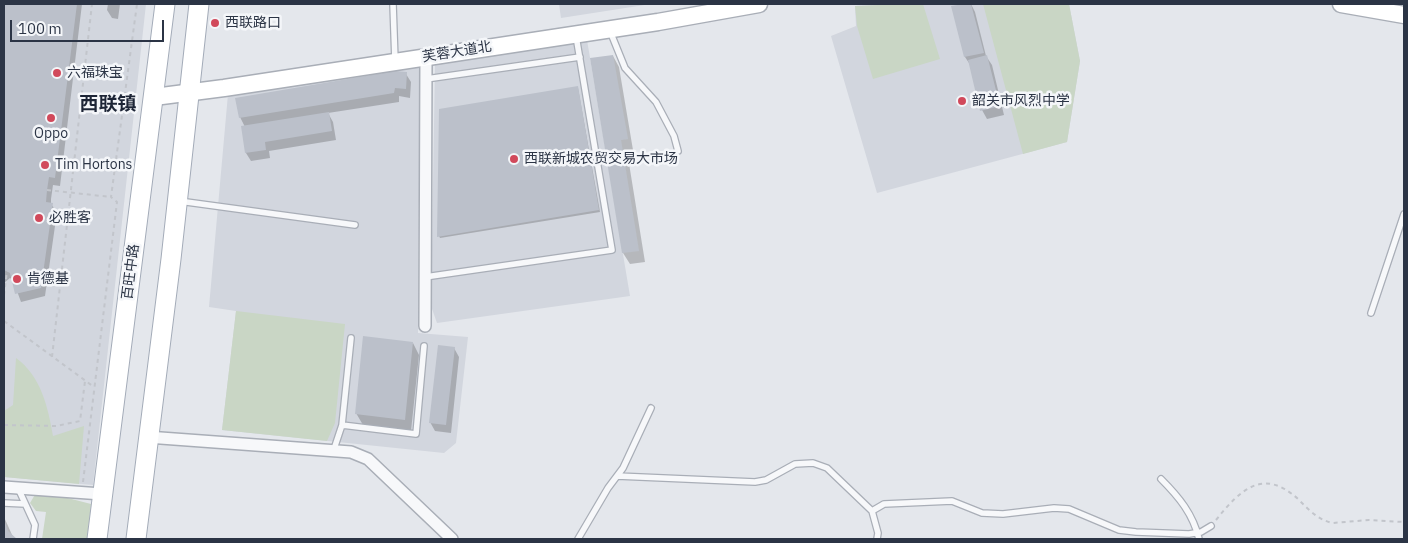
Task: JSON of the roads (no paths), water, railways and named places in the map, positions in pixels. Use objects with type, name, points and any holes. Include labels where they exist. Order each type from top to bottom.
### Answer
[{"type":"main road","name":"百旺中路","points":[[97,539],[165,4]]},
{"type":"main road","points":[[136,539],[199,4]]},
{"type":"main road","name":"芙蓉大道北","points":[[154,97],[609,29],[759,4]]},
{"type":"main road","points":[[1341,4],[1404,16]]},
{"type":"street","points":[[425,326],[426,56]]},
{"type":"street","points":[[148,437],[334,449],[352,452],[368,459],[452,539]]},
{"type":"street","points":[[4,487],[102,494]]},
{"type":"lane","points":[[393,4],[395,61]]},
{"type":"lane","points":[[609,29],[625,68],[656,102],[674,136],[678,151]]},
{"type":"lane","points":[[425,277],[612,250],[576,34]]},
{"type":"lane","points":[[426,80],[580,57]]},
{"type":"lane","points":[[177,201],[355,225]]},
{"type":"lane","points":[[1371,313],[1404,214]]},
{"type":"lane","points":[[334,449],[342,425],[351,338]]},
{"type":"lane","points":[[342,425],[416,434],[424,346]]},
{"type":"lane","points":[[578,539],[623,468],[651,408]]},
{"type":"lane","points":[[617,476],[755,482],[766,480],[795,464],[813,463],[827,468],[872,511],[878,533],[877,539]]},
{"type":"lane","points":[[1162,479],[1187,509],[1199,539]]},
{"type":"lane","points":[[18,488],[35,525],[33,539]]},
{"type":"lane","points":[[872,511],[884,504],[952,501],[982,513],[1003,514],[1054,508],[1069,509],[1119,530],[1162,533],[1197,532],[1211,526]]},
{"type":"lane","points":[[4,503],[25,504]]},
{"type":"place","name":"西联路口","points":[[215,23]]},
{"type":"place","name":"六福珠宝","points":[[57,73]]},
{"type":"place","name":"韶关市风烈中学","points":[[962,101]]},
{"type":"place","name":"Oppo","points":[[51,118]]},
{"type":"place","name":"西联新城农贸交易大市场","points":[[514,159]]},
{"type":"place","name":"Tim Hortons","points":[[45,165]]},
{"type":"place","name":"必胜客","points":[[39,218]]},
{"type":"place","name":"肯德基","points":[[17,279]]},
{"type":"district","name":"西联镇","points":[[108,105]]}]
